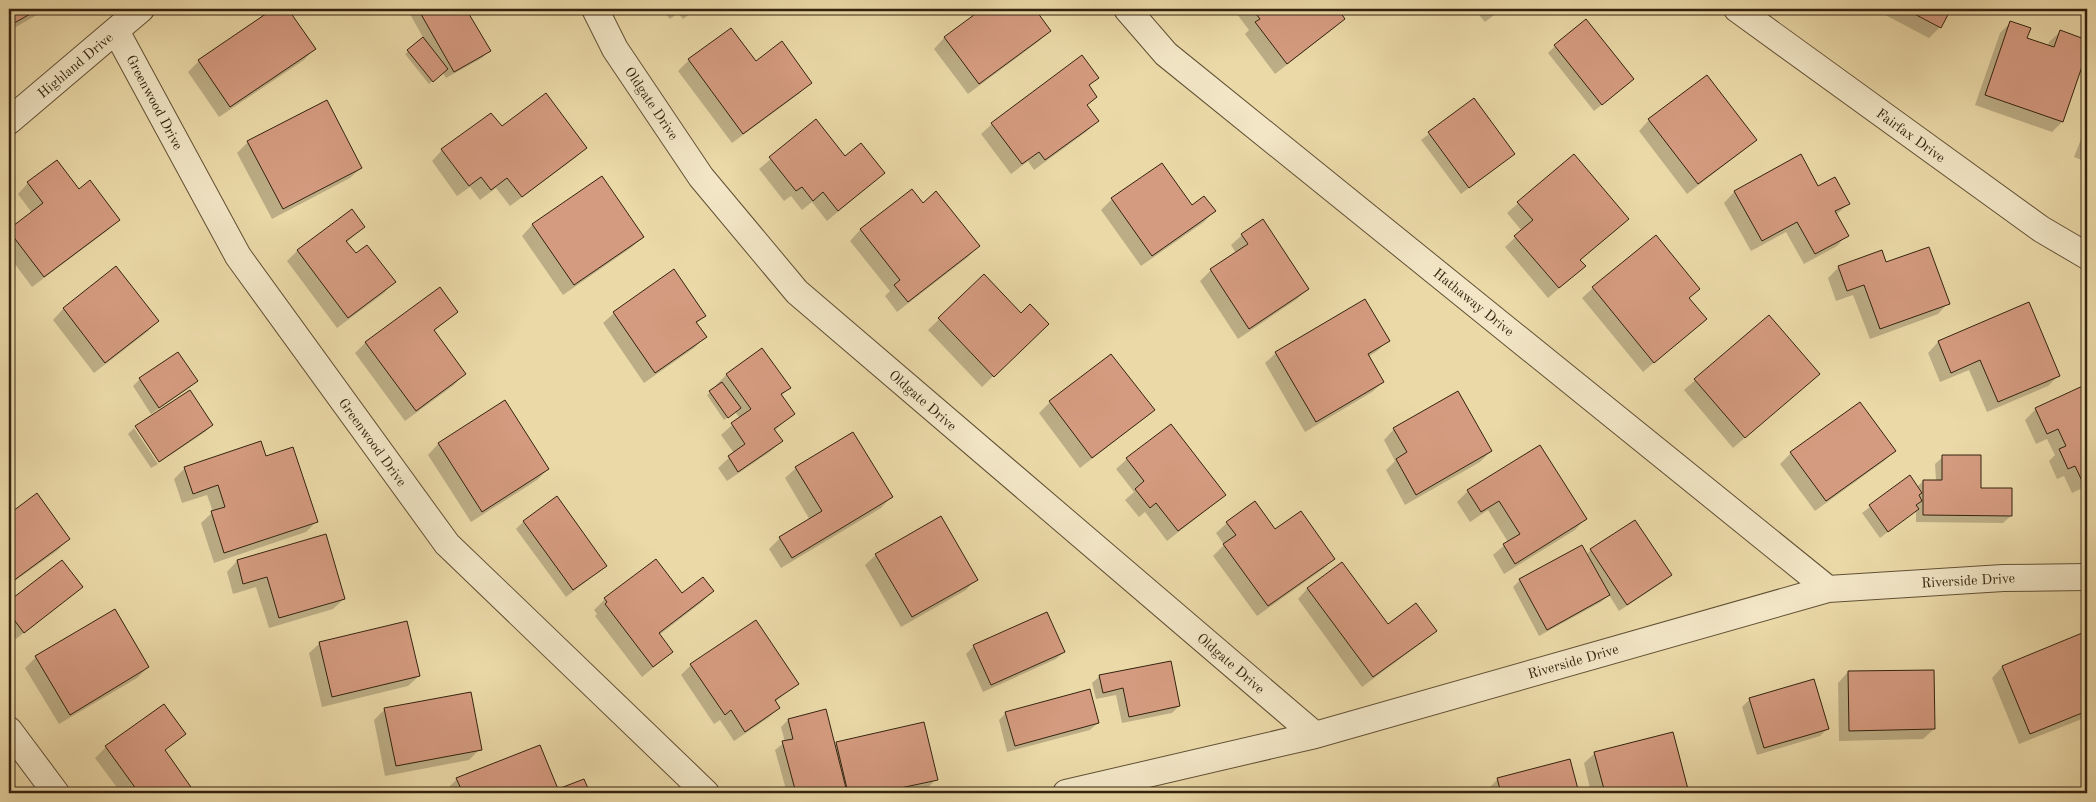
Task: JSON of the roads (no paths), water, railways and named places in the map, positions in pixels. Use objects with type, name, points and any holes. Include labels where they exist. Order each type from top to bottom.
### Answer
[{"type":"street","name":"Highland Drive","points":[[9,121],[141,9]]},
{"type":"street","name":"Oldgate Drive","points":[[595,9],[615,49],[701,177],[797,292],[1315,735]]},
{"type":"street","name":"Hathaway Drive","points":[[1127,9],[1166,54],[1828,588]]},
{"type":"street","name":"Fairfax Drive","points":[[1737,9],[2041,229],[2087,256]]},
{"type":"street","name":"Greenwood Drive","points":[[116,31],[238,256],[447,544],[706,793]]},
{"type":"street","name":"Riverside Drive","points":[[1066,793],[1315,735],[1828,588],[2003,578],[2087,577]]},
{"type":"street","points":[[9,730],[56,793]]}]
